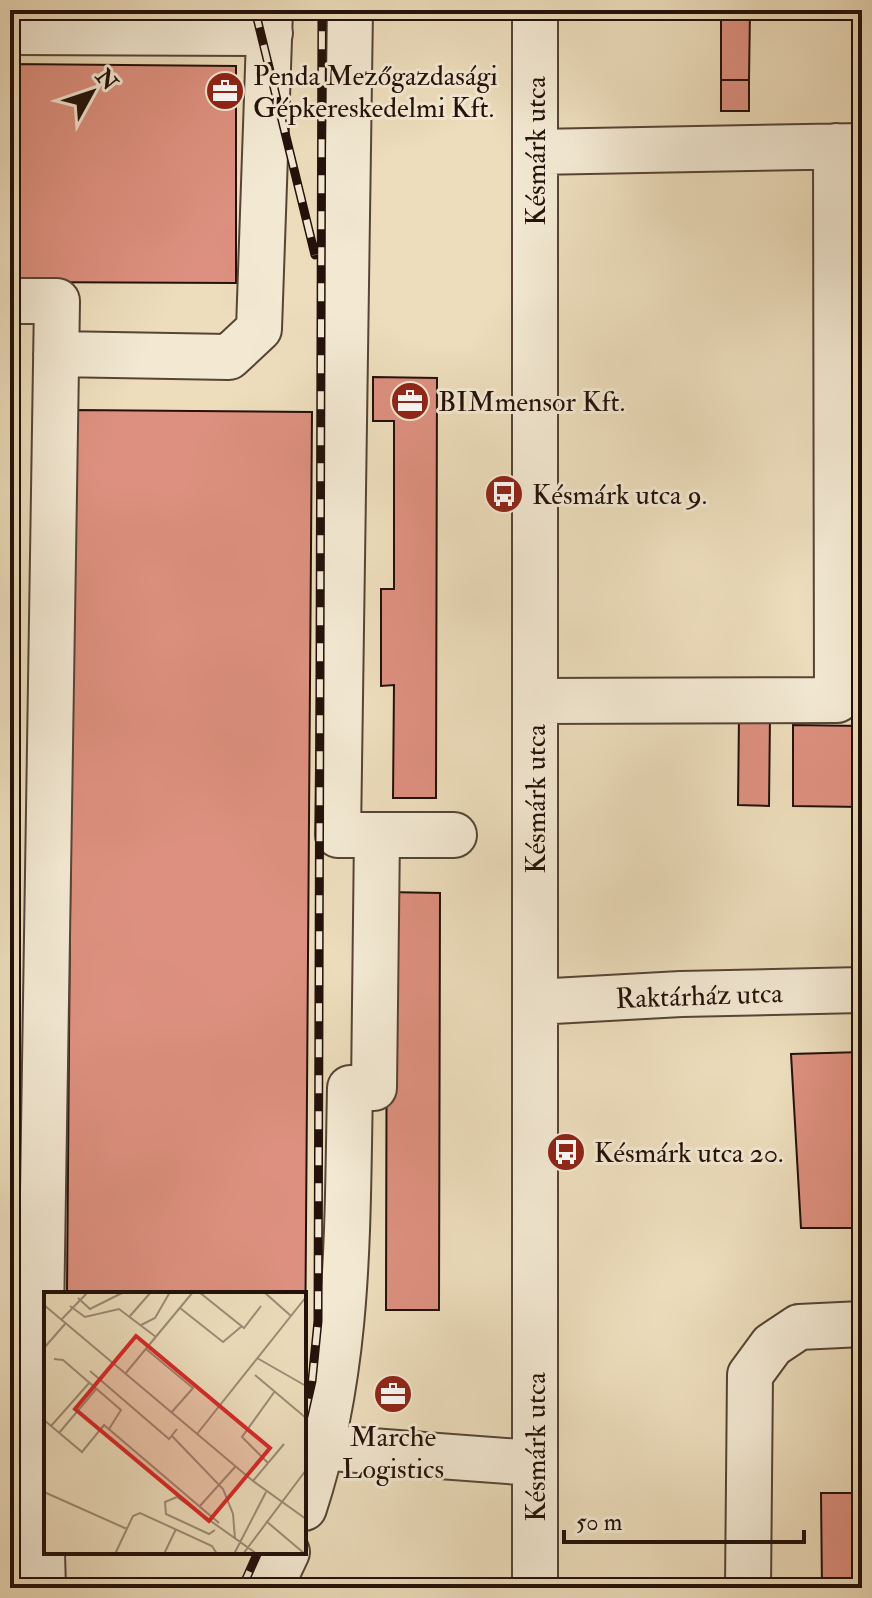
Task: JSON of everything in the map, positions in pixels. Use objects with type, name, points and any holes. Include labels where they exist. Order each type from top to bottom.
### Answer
[{"type":"street","points":[[350,10],[338,835],[454,835]]},
{"type":"street","name":"Késmárk utca","points":[[535,10],[535,1588]]},
{"type":"street","points":[[10,32],[270,21],[259,329],[229,357],[56,354]]},
{"type":"street","points":[[535,152],[849,146],[837,700],[535,701]]},
{"type":"street","points":[[10,301],[57,301],[42,1446],[43,1588]]},
{"type":"street","points":[[306,1496],[314,1446],[338,1372],[345,1306],[350,1088],[374,1088],[377,835]]},
{"type":"street","name":"Raktárház utca","points":[[535,1002],[681,994],[862,990]]},
{"type":"street","points":[[748,1588],[750,1375],[772,1345],[799,1327],[862,1324]]},
{"type":"street","points":[[314,1446],[534,1463]]},
{"type":"street","points":[[270,1588],[286,1554]]},
{"type":"building","points":[[721,10],[750,10],[749,80],[721,80]]},
{"type":"building","points":[[10,64],[236,66],[236,283],[10,282]]},
{"type":"building","points":[[721,80],[749,80],[749,111],[721,111]]},
{"type":"building","points":[[858,159],[862,160],[862,686],[853,686]]},
{"type":"building","points":[[373,377],[437,378],[436,798],[393,798],[394,685],[381,686],[381,589],[394,589],[394,421],[373,421]]},
{"type":"building","points":[[74,410],[312,412],[306,1292],[67,1292]]},
{"type":"building","points":[[739,715],[770,716],[769,806],[738,805]]},
{"type":"building","points":[[793,725],[862,726],[862,807],[793,806]]},
{"type":"building","points":[[387,892],[440,893],[439,1310],[386,1310]]},
{"type":"building","points":[[862,1052],[862,1228],[801,1228],[791,1054]]},
{"type":"building","points":[[821,1493],[862,1493],[862,1588],[822,1588]]},
{"type":"railway","points":[[255,10],[315,255]]},
{"type":"railway","points":[[306,1407],[318,1321],[322,10]]},
{"type":"railway","points":[[242,1588],[257,1554]]},
{"type":"place","name":"Penda Mezőgazdasági Gépkereskedelmi Kft.","points":[[225,91]]},
{"type":"place","name":"BIMmensor Kft.","points":[[410,401]]},
{"type":"place","name":"Késmárk utca 9.","points":[[504,494]]},
{"type":"place","name":"Késmárk utca 20.","points":[[566,1152]]},
{"type":"place","name":"Marche Logistics","points":[[393,1394]]}]
